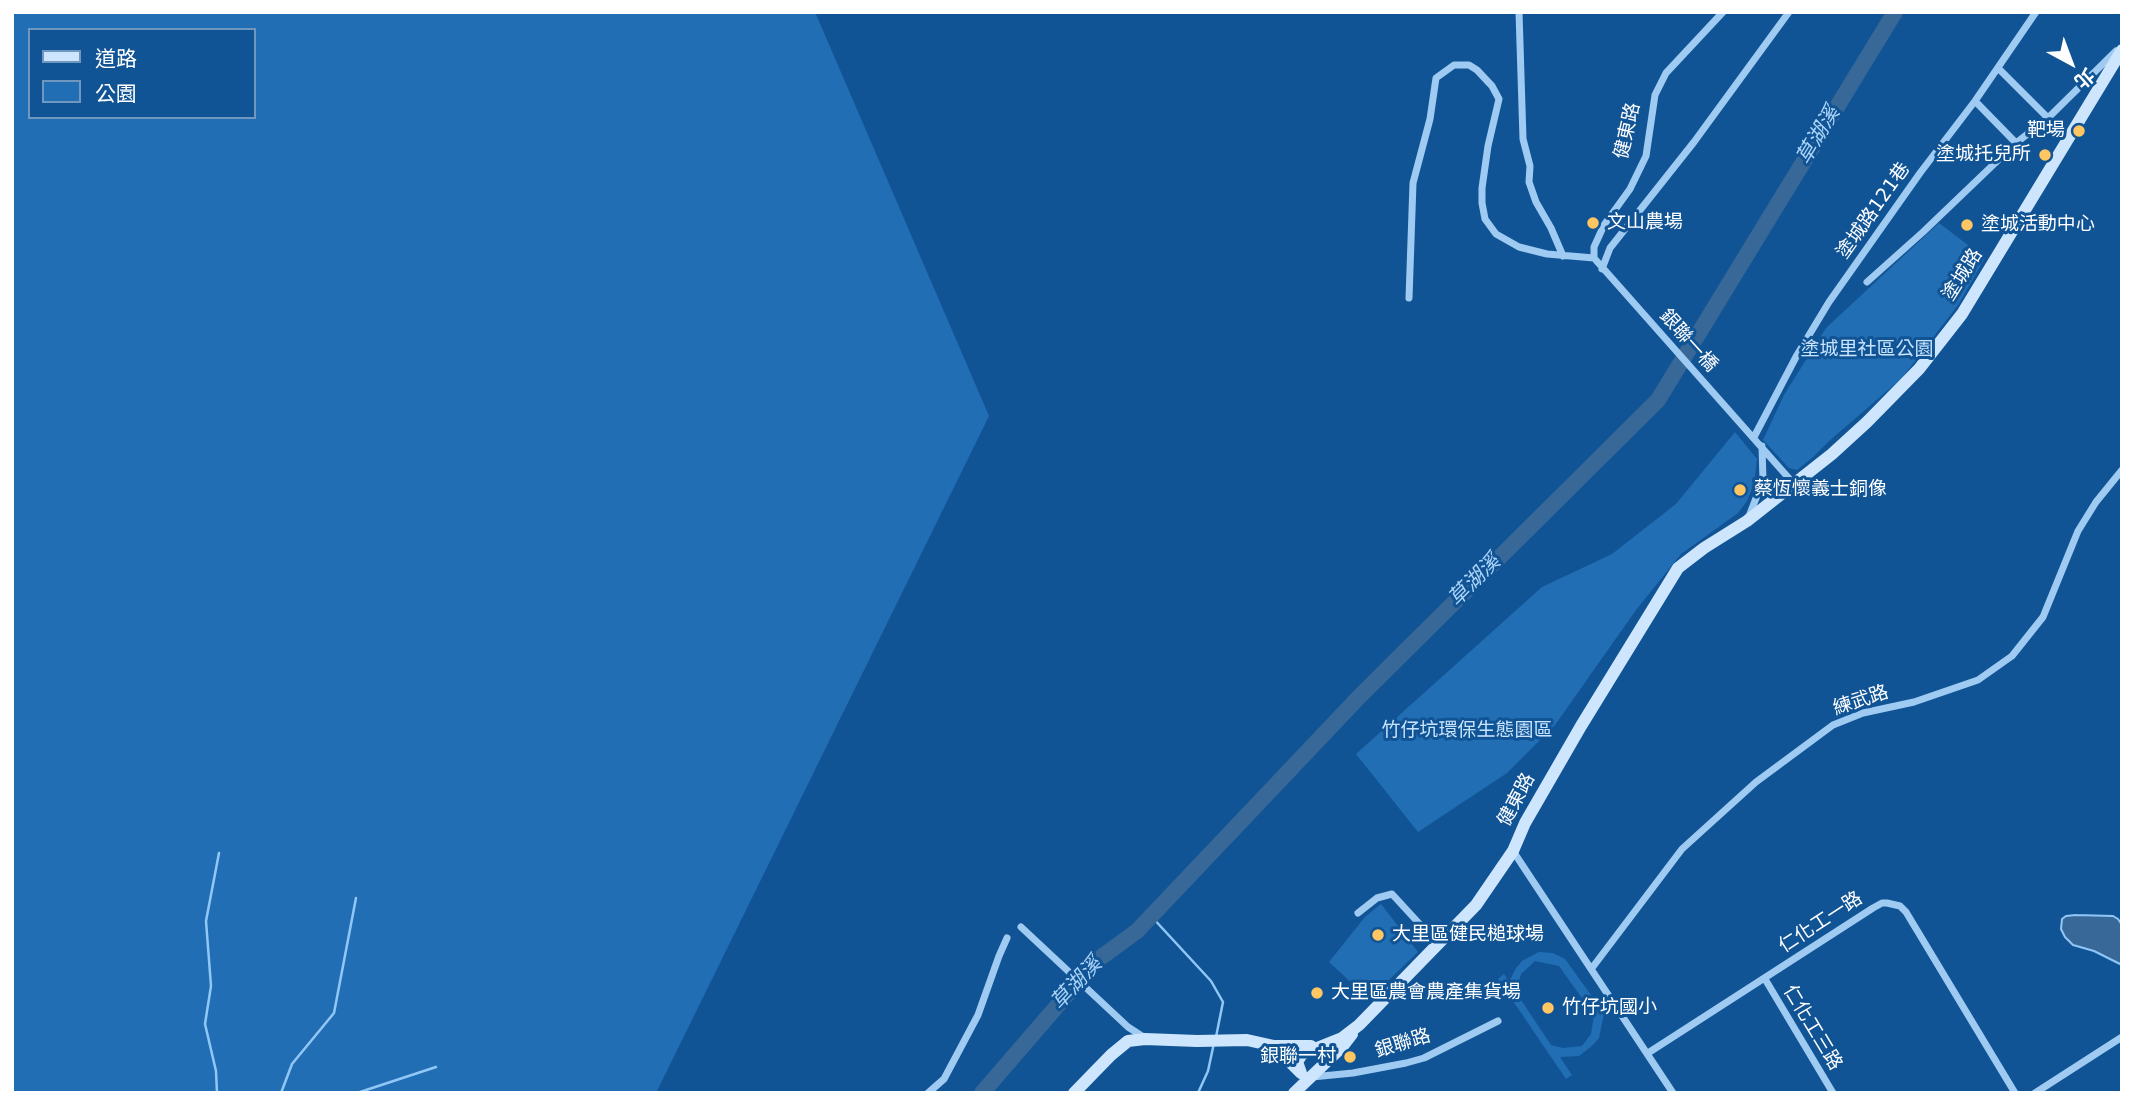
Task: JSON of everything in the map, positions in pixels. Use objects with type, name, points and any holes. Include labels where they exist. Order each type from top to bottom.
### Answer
[{"type":"street","points":[[1519,12],[1523,139],[1530,166],[1529,182],[1563,256]]},
{"type":"street","name":"健東路","points":[[1594,258],[1594,247],[1604,225],[1630,189],[1646,156],[1655,95],[1666,73],[1723,12]]},
{"type":"street","points":[[1602,269],[1611,248],[1694,142],[1788,12]]},
{"type":"street","name":"塗城路121巷","points":[[1752,436],[1823,311],[2036,12]]},
{"type":"street","name":"塗城路","points":[[1867,282],[2122,48]]},
{"type":"street","name":"塗城路","points":[[1794,484],[1840,446],[1904,386],[1962,314],[2122,48]]},
{"type":"street","points":[[1409,298],[1413,183],[1430,119],[1436,78],[1454,65],[1469,65],[1477,70],[1492,86],[1499,99],[1482,188],[1485,219],[1496,234],[1519,247],[1563,256],[1594,258],[1602,269]]},
{"type":"street","points":[[1998,68],[2048,118]]},
{"type":"street","points":[[1975,101],[2016,143]]},
{"type":"street","name":"銀聯一橋","points":[[1602,269],[1752,436]]},
{"type":"street","points":[[1752,436],[1794,484]]},
{"type":"street","points":[[1747,521],[1763,480],[1762,445]]},
{"type":"street","name":"練武路","points":[[1592,968],[1682,849],[1756,782],[1833,725],[1863,713],[1914,702],[1978,680],[2012,656],[2043,617],[2078,531],[2096,502],[2122,470]]},
{"type":"street","name":"健東路","points":[[1359,1025],[1342,1038],[1302,1054],[1298,1058],[1297,1066],[1301,1080],[1342,1047],[1359,1025],[1476,905],[1513,851],[1525,822],[1673,575],[1696,554],[1747,521],[1794,484]]},
{"type":"street","points":[[1513,851],[1673,1093]]},
{"type":"street","points":[[1358,913],[1377,898],[1392,894],[1438,945]]},
{"type":"street","name":"仁化工一路","points":[[1648,1053],[1882,903],[1900,906],[1906,912],[2015,1093]]},
{"type":"street","points":[[1021,927],[1128,1027],[1145,1038]]},
{"type":"street","points":[[929,1093],[944,1079],[978,1015],[1007,939]]},
{"type":"street","name":"仁化工三路","points":[[1765,979],[1833,1093]]},
{"type":"street","name":"銀聯路","points":[[1301,1080],[1406,1063],[1498,1021]]},
{"type":"street","points":[[2035,1093],[2122,1037]]},
{"type":"street","name":"健東路","points":[[1074,1093],[1128,1041],[1145,1038],[1247,1040],[1274,1046],[1306,1047],[1325,1044]]},
{"type":"street","points":[[1274,1046],[1301,1080]]},
{"type":"green space","points":[[12,12],[815,12],[989,416],[656,1093],[12,1093]]},
{"type":"green space","name":"塗城里社區公園","points":[[1939,223],[1985,258],[1958,305],[1902,378],[1797,470],[1789,468],[1763,440],[1784,395],[1826,328]]},
{"type":"green space","name":"竹仔坑環保生態園區","points":[[1735,432],[1757,459],[1754,484],[1738,513],[1681,554],[1636,610],[1555,725],[1507,773],[1418,832],[1356,754],[1542,587],[1612,554],[1676,504]]},
{"type":"green space","name":"大里區健民槌球場","points":[[1381,904],[1418,952],[1369,999],[1329,962],[1365,917]]},
{"type":"green space","points":[[1539,952],[1553,953],[1565,959],[1604,1013],[1599,1038],[1592,1046],[1579,1056],[1560,1057],[1572,1075],[1566,1079],[1498,979],[1504,974],[1509,982],[1522,961]],"holes":[[[1535,961],[1559,966],[1594,1015],[1591,1034],[1582,1046],[1563,1048],[1551,1045],[1519,997],[1517,988],[1521,974]]]},
{"type":"shaded area","points":[[2076,915],[2113,916],[2118,919],[2122,925],[2122,965],[2094,951],[2073,945],[2065,937],[2061,929],[2062,919]]},
{"type":"waterway","name":"草湖溪","points":[[982,1093],[1096,961],[1137,931],[1359,697],[1658,400],[1895,12]]},
{"type":"waterway","points":[[217,1093],[216,1071],[205,1024],[211,986],[206,921],[219,853]]},
{"type":"waterway","points":[[281,1093],[292,1064],[334,1013],[356,898]]},
{"type":"waterway","points":[[1151,916],[1211,981],[1223,1002],[1216,1037]]},
{"type":"waterway","points":[[1198,1093],[1208,1071],[1214,1043]]},
{"type":"waterway","points":[[357,1093],[436,1067]]},
{"type":"place","name":"靶場","points":[[2079,131]]},
{"type":"place","name":"塗城托兒所","points":[[2045,155]]},
{"type":"place","name":"文山農場","points":[[1593,223]]},
{"type":"place","name":"塗城活動中心","points":[[1967,225]]},
{"type":"place","name":"蔡恆懷義士銅像","points":[[1740,490]]},
{"type":"place","name":"大里區健民槌球場","points":[[1378,935]]},
{"type":"place","name":"大里區農會農產集貨場","points":[[1317,993]]},
{"type":"place","name":"竹仔坑國小","points":[[1548,1008]]},
{"type":"place","name":"銀聯一村","points":[[1350,1057]]}]
